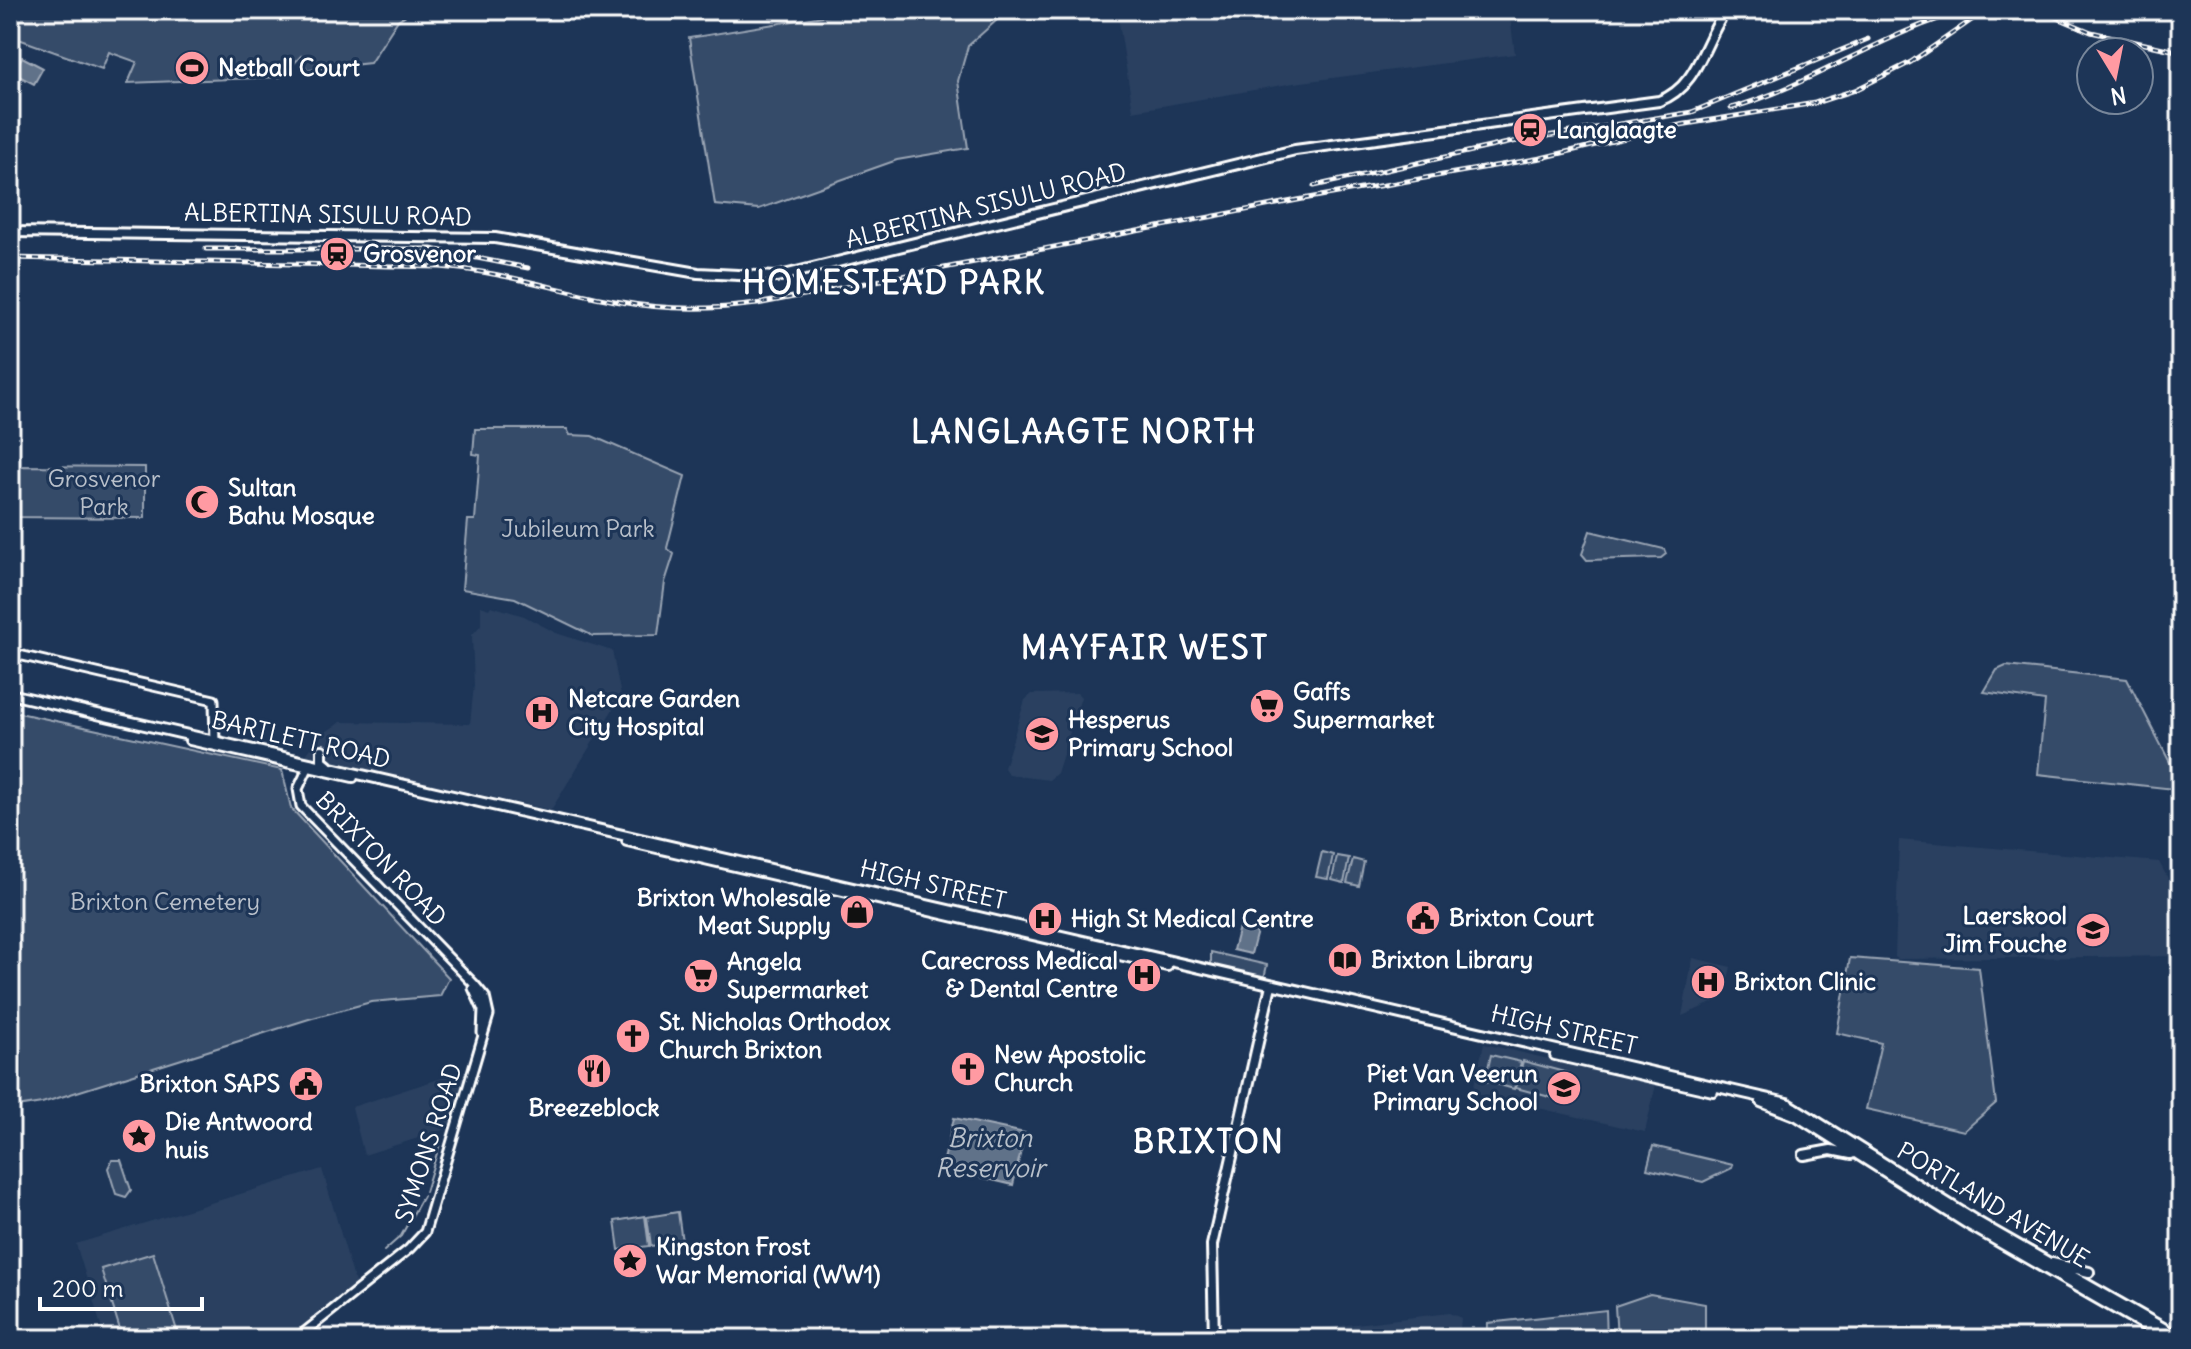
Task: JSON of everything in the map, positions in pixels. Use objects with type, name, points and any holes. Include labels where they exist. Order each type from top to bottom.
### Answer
[{"type":"main road","name":"ALBERTINA SISULU ROAD","points":[[10,232],[495,238],[698,273],[769,278],[1295,150],[1659,101],[1677,92],[1690,78],[1726,10]]},
{"type":"main road","points":[[10,653],[214,700],[215,743]]},
{"type":"main road","name":"BARTLETT ROAD","points":[[10,696],[583,828]]},
{"type":"main road","points":[[322,750],[322,761],[328,766]]},
{"type":"main road","name":"BARTLETT ROAD","points":[[309,765],[328,766],[583,828]]},
{"type":"main road","name":"BRIXTON ROAD","points":[[309,765],[298,789],[301,806],[483,994],[486,1010]]},
{"type":"main road","name":"HIGH STREET","points":[[583,828],[1786,1106]]},
{"type":"main road","points":[[1214,1339],[1212,1245],[1271,987]]},
{"type":"main road","name":"SYMONS ROAD","points":[[296,1339],[409,1249],[425,1232],[482,1045],[486,1010]]},
{"type":"main road","name":"PORTLAND AVENUE","points":[[1786,1106],[1971,1226],[2168,1339]]},
{"type":"main road","name":"PORTLAND AVENUE","points":[[1786,1106],[2181,1338]]},
{"type":"main road","points":[[1804,1155],[1840,1151],[1874,1164]]},
{"type":"main road","points":[[2047,1262],[2089,1272]]},
{"type":"shaded area","points":[[1117,10],[1509,10],[1515,54],[1294,83],[1133,111]]},
{"type":"shaded area","name":"Netcare Garden City Hospital","points":[[481,606],[524,616],[556,633],[612,651],[621,696],[551,810],[305,756],[321,735],[341,722],[470,724],[474,685],[472,635],[481,625]]},
{"type":"shaded area","name":"Hesperus Primary School","points":[[1077,693],[1081,697],[1057,773],[1049,780],[1009,775],[1004,768],[1025,700],[1032,694]]},
{"type":"shaded area","points":[[1899,840],[2159,862],[2181,903],[2181,956],[1898,959],[1895,957]]},
{"type":"shaded area","name":"Brixton Clinic","points":[[1693,958],[1731,967],[1723,998],[1682,1016]]},
{"type":"shaded area","name":"Piet Van Veerun Primary School","points":[[1484,1044],[1656,1084],[1645,1132],[1472,1093]]},
{"type":"shaded area","points":[[470,1069],[453,1127],[364,1155],[352,1107]]},
{"type":"shaded area","points":[[322,1169],[356,1286],[292,1339],[105,1339],[76,1244]]},
{"type":"shaded area","points":[[1449,1313],[1461,1318],[1459,1339],[1229,1339]]},
{"type":"green space","points":[[10,10],[414,10],[398,20],[370,63],[307,70],[301,56],[281,77],[128,83],[137,62],[109,52],[102,69],[13,37]]},
{"type":"green space","points":[[836,10],[1008,10],[968,46],[958,81],[968,148],[897,160],[759,209],[715,205],[689,38],[835,14]]},
{"type":"green space","name":"Jubileum Park","points":[[475,429],[567,429],[570,435],[592,436],[685,476],[667,548],[674,554],[665,582],[658,635],[593,636],[515,598],[462,589],[468,520],[475,520],[480,455],[473,454]]},
{"type":"green space","name":"Grosvenor Park","points":[[10,466],[145,467],[145,518],[10,517]]},
{"type":"green space","points":[[1590,531],[1664,549],[1666,554],[1661,558],[1587,560],[1582,554]]},
{"type":"green space","points":[[2006,666],[2127,679],[2180,782],[2174,789],[2038,774],[2045,701],[1984,692],[1997,670]]},
{"type":"green space","name":"Brixton Cemetery","points":[[10,711],[282,770],[291,808],[449,978],[440,996],[371,1002],[42,1103],[10,1108]]},
{"type":"green space","points":[[1322,852],[1333,855],[1328,879],[1316,877]]},
{"type":"green space","points":[[1337,856],[1349,858],[1344,883],[1332,880]]},
{"type":"green space","points":[[1353,859],[1364,862],[1359,886],[1347,883]]},
{"type":"green space","points":[[1211,952],[1267,965],[1264,978],[1211,965]]},
{"type":"green space","points":[[1850,958],[1979,968],[1996,1103],[1964,1131],[1866,1109],[1881,1043],[1837,1033]]},
{"type":"green space","points":[[1491,1055],[1521,1062],[1514,1089],[1485,1081]]},
{"type":"green space","points":[[1523,1061],[1568,1073],[1561,1100],[1516,1088]]},
{"type":"green space","points":[[1653,1146],[1733,1165],[1703,1182],[1647,1169]]},
{"type":"green space","points":[[112,1160],[121,1160],[131,1190],[126,1197],[116,1194],[108,1168]]},
{"type":"green space","points":[[678,1212],[682,1242],[651,1246],[647,1217]]},
{"type":"green space","points":[[645,1216],[649,1246],[619,1250],[615,1221]]},
{"type":"green space","points":[[153,1253],[178,1334],[163,1339],[123,1339],[101,1269]]},
{"type":"green space","points":[[1650,1294],[1705,1304],[1705,1339],[1617,1339],[1615,1306]]},
{"type":"green space","points":[[1606,1310],[1607,1339],[1487,1339],[1488,1323]]},
{"type":"water","points":[[22,57],[43,68],[34,84],[13,73]]},
{"type":"water","points":[[1239,927],[1257,931],[1251,954],[1233,950]]},
{"type":"water","name":"Brixton Reservoir","points":[[954,1118],[1025,1133],[1013,1185],[942,1168]]},
{"type":"waterway","points":[[425,1192],[441,1140]]},
{"type":"waterway","points":[[384,1251],[401,1236],[423,1196]]},
{"type":"railway","points":[[1731,108],[1791,86],[1907,31],[1968,10]]},
{"type":"railway","points":[[10,258],[440,267],[484,272],[593,297],[650,306],[704,308],[757,304],[1303,199],[1541,158],[1680,125],[1815,103],[1855,90],[1911,62],[1986,10]]},
{"type":"railway","points":[[2039,10],[2091,32],[2181,52]]},
{"type":"railway","points":[[2144,10],[2181,20]]},
{"type":"railway","points":[[1314,186],[1517,141],[1692,112],[1868,39]]},
{"type":"railway","points":[[206,249],[431,249],[528,268]]},
{"type":"place","name":"Netball Court","points":[[192,68]]},
{"type":"place","name":"Langlaagte","points":[[1530,130]]},
{"type":"place","name":"Grosvenor","points":[[337,254]]},
{"type":"place","name":"Sultan Bahu Mosque","points":[[202,502]]},
{"type":"place","name":"Gaffs Supermarket","points":[[1267,706]]},
{"type":"place","name":"Netcare Garden City Hospital","points":[[542,713]]},
{"type":"place","name":"Hesperus Primary School","points":[[1042,734]]},
{"type":"place","name":"Brixton Wholesale Meat Supply","points":[[857,912]]},
{"type":"place","name":"Brixton Court","points":[[1423,918]]},
{"type":"place","name":"High St Medical Centre","points":[[1045,919]]},
{"type":"place","name":"Laerskool Jim Fouche","points":[[2093,930]]},
{"type":"place","name":"Brixton Library","points":[[1345,960]]},
{"type":"place","name":"Carecross Medical & Dental Centre","points":[[1144,975]]},
{"type":"place","name":"Angela Supermarket","points":[[701,976]]},
{"type":"place","name":"Brixton Clinic","points":[[1708,982]]},
{"type":"place","name":"St. Nicholas Orthodox Church Brixton","points":[[633,1036]]},
{"type":"place","name":"New Apostolic Church","points":[[968,1069]]},
{"type":"place","name":"Breezeblock","points":[[594,1071]]},
{"type":"place","name":"Brixton SAPS","points":[[306,1084]]},
{"type":"place","name":"Piet Van Veerun Primary School","points":[[1564,1088]]},
{"type":"place","name":"Die Antwoord huis","points":[[139,1136]]},
{"type":"place","name":"Kingston Frost War Memorial (WW1)","points":[[630,1261]]},
{"type":"district","name":"HOMESTEAD PARK","points":[[894,283]]},
{"type":"district","name":"LANGLAAGTE NORTH","points":[[1084,432]]},
{"type":"district","name":"MAYFAIR WEST","points":[[1145,648]]},
{"type":"district","name":"BRIXTON","points":[[1209,1142]]}]
